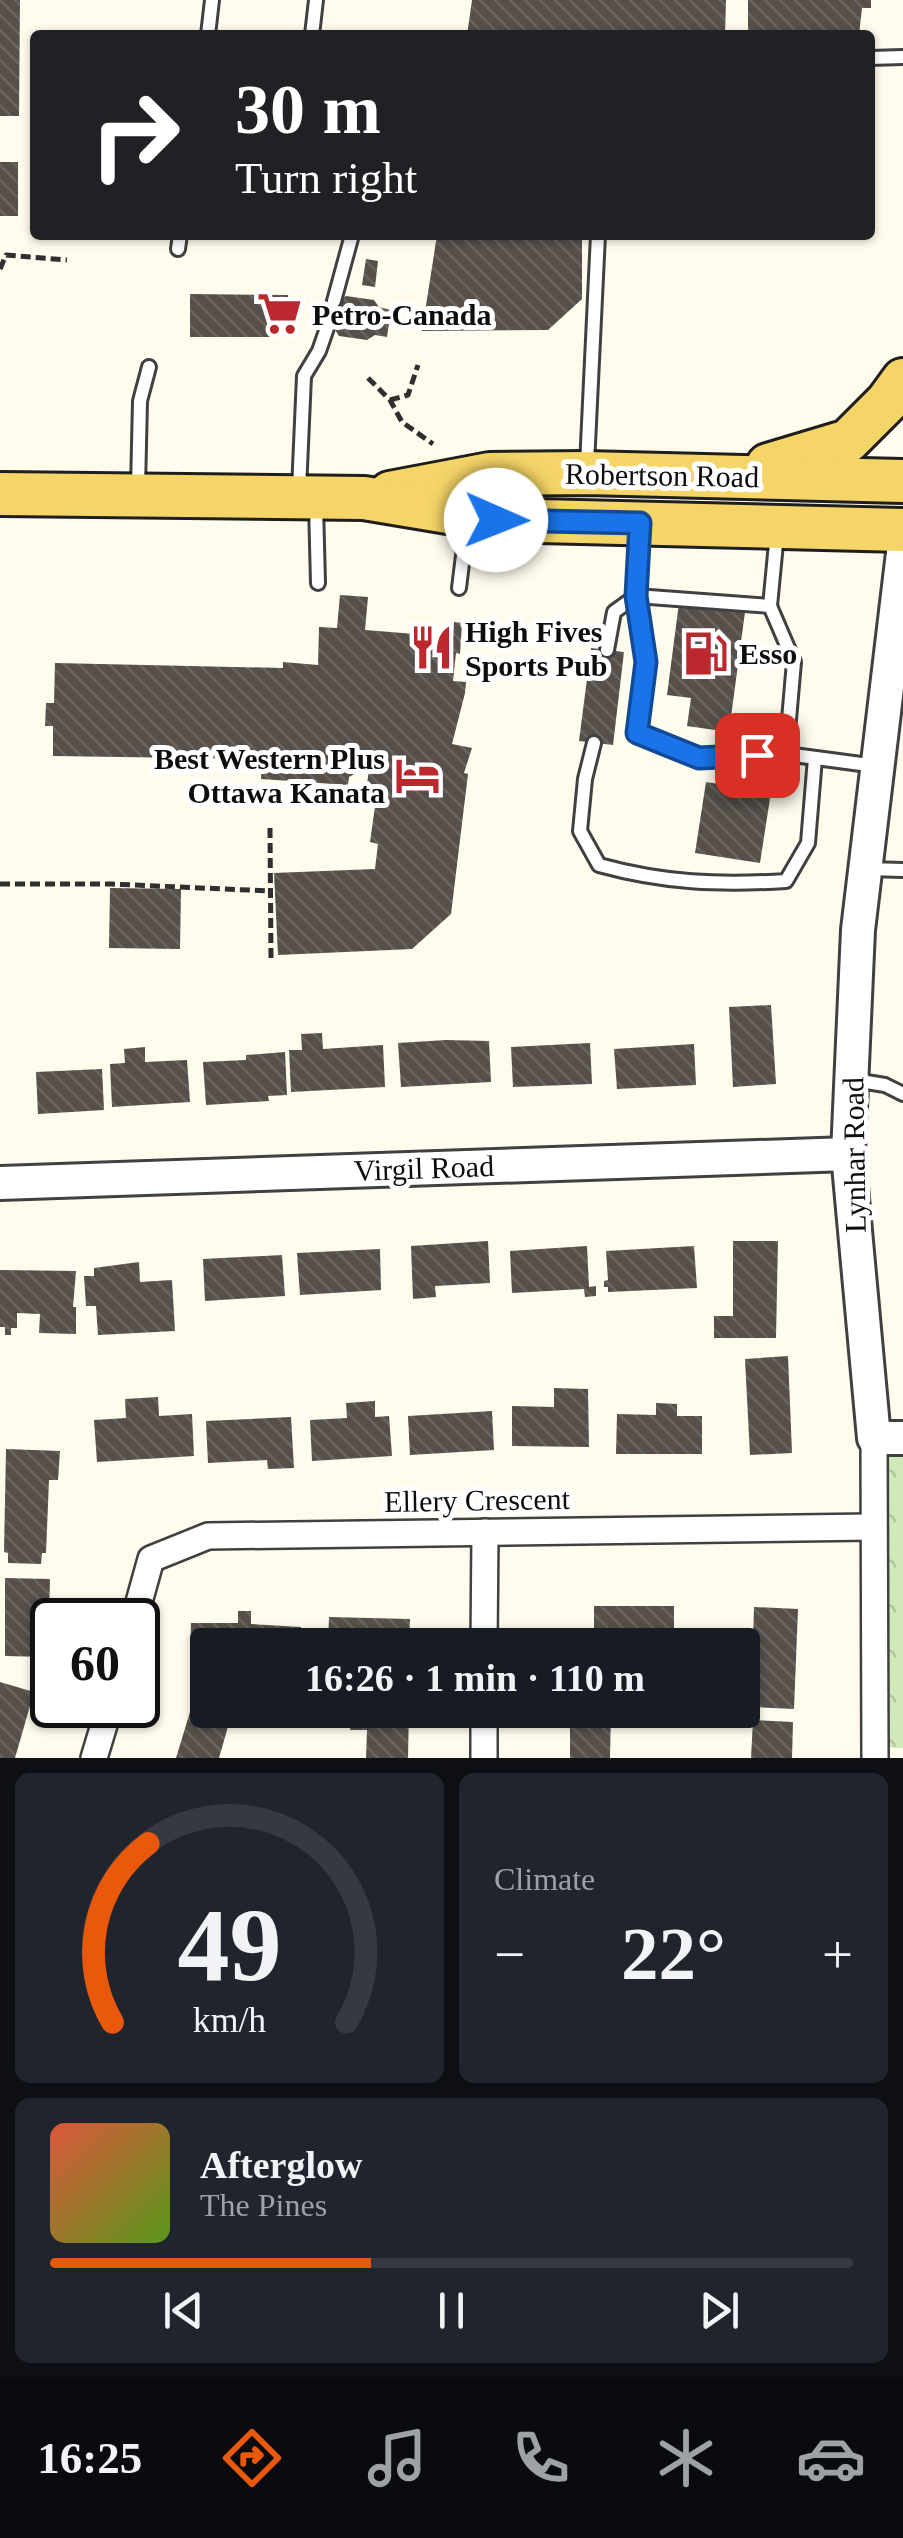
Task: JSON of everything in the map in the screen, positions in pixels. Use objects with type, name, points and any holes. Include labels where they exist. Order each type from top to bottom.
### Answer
[{"type":"main road","points":[[734,476],[848,441],[903,380]]},
{"type":"main road","name":"Robertson Road","points":[[364,498],[490,474],[903,481]]},
{"type":"main road","name":"Robertson Road","points":[[0,494],[364,498],[496,520],[903,530]]},
{"type":"street","name":"Lynhar Road","points":[[875,1758],[872,1527],[888,1438],[848,1154],[858,930],[903,553]]},
{"type":"street","name":"Virgil Road","points":[[0,1183],[848,1154]]},
{"type":"street","name":"Ellery Crescent","points":[[140,1598],[151,1559],[208,1536],[872,1527]]},
{"type":"street","points":[[484,1532],[484,1628]]},
{"type":"street","points":[[94,1758],[103,1728]]},
{"type":"street","points":[[484,1728],[484,1758]]},
{"type":"lane","points":[[209,30],[212,0]]},
{"type":"lane","points":[[313,30],[316,0]]},
{"type":"lane","points":[[875,58],[903,57]]},
{"type":"lane","points":[[334,301],[351,240]]},
{"type":"lane","points":[[586,473],[598,240]]},
{"type":"lane","points":[[318,582],[307,497],[304,376],[327,328]]},
{"type":"lane","points":[[138,496],[140,401],[149,366]]},
{"type":"lane","points":[[458,588],[468,516]]},
{"type":"lane","points":[[640,523],[636,596],[646,662],[637,733],[699,758],[786,754],[878,766]]},
{"type":"lane","points":[[777,526],[770,606],[794,662],[786,754]]},
{"type":"lane","points":[[607,650],[614,612],[636,596],[770,606]]},
{"type":"lane","points":[[594,743],[584,779],[580,831],[599,865],[644,877],[716,885],[786,881],[808,843],[815,758]]},
{"type":"lane","points":[[865,869],[903,870]]},
{"type":"lane","points":[[852,1080],[885,1085],[903,1094]]},
{"type":"path","points":[[0,269],[6,255],[66,260]]},
{"type":"path","points":[[390,400],[408,395],[418,366]]},
{"type":"path","points":[[368,378],[390,400],[402,422],[433,444]]},
{"type":"path","points":[[270,828],[271,958]]},
{"type":"path","points":[[0,884],[270,891]]},
{"type":"green space","points":[[887,1424],[903,1425],[903,1748],[885,1747]]},
{"type":"building","points":[[0,0],[20,0],[19,116],[0,116]]},
{"type":"building","points":[[472,0],[726,0],[725,30],[468,30]]},
{"type":"building","points":[[748,0],[871,0],[871,8],[862,8],[860,30],[748,30]]},
{"type":"building","points":[[0,162],[18,162],[18,216],[0,216]]},
{"type":"building","points":[[436,240],[582,240],[582,299],[548,330],[422,331]]},
{"type":"building","points":[[366,259],[378,261],[375,287],[362,285]]},
{"type":"building","name":"Petro-Canada","points":[[190,294],[288,295],[288,333],[271,333],[271,337],[190,337]]},
{"type":"building","points":[[346,296],[374,300],[379,307],[391,310],[387,337],[375,335],[367,340],[339,336],[334,328],[321,327],[325,299],[338,301]]},
{"type":"building","name":"Best Western Plus Ottawa Kanata","points":[[340,595],[368,597],[365,630],[453,637],[454,622],[462,623],[453,681],[466,682],[452,744],[472,748],[464,773],[468,774],[451,914],[412,949],[278,955],[274,873],[375,869],[378,844],[370,842],[378,785],[367,784],[369,769],[380,770],[381,762],[361,760],[348,785],[261,779],[262,759],[53,756],[53,726],[45,726],[46,703],[54,703],[55,663],[283,668],[283,662],[318,665],[319,627],[337,628]]},
{"type":"building","name":"Esso","points":[[679,603],[745,612],[729,732],[687,726],[691,698],[667,695]]},
{"type":"building","points":[[591,648],[624,652],[613,745],[579,741]]},
{"type":"building","points":[[706,782],[771,792],[760,863],[695,853]]},
{"type":"building","points":[[110,888],[181,889],[180,949],[109,948]]},
{"type":"building","points":[[771,1005],[776,1084],[733,1087],[729,1007]]},
{"type":"building","points":[[322,1033],[323,1049],[383,1045],[385,1087],[291,1092],[289,1050],[302,1050],[301,1034]]},
{"type":"building","points":[[489,1041],[491,1082],[401,1087],[398,1043]]},
{"type":"building","points":[[590,1043],[592,1084],[513,1087],[511,1047]]},
{"type":"building","points":[[694,1044],[696,1085],[617,1089],[614,1049]]},
{"type":"building","points":[[145,1047],[145,1062],[187,1060],[190,1102],[112,1107],[110,1064],[125,1063],[124,1049]]},
{"type":"building","points":[[285,1052],[287,1095],[268,1096],[269,1101],[206,1105],[203,1062],[246,1060],[246,1055]]},
{"type":"building","points":[[102,1069],[104,1110],[38,1114],[36,1072]]},
{"type":"building","points":[[488,1241],[490,1283],[435,1286],[436,1297],[413,1299],[411,1246]]},
{"type":"building","points":[[733,1241],[778,1241],[776,1338],[714,1338],[714,1316],[733,1316]]},
{"type":"building","points":[[587,1246],[589,1287],[596,1286],[596,1296],[585,1297],[584,1289],[512,1293],[510,1251]]},
{"type":"building","points":[[694,1246],[697,1288],[608,1292],[608,1287],[604,1287],[608,1280],[606,1251]]},
{"type":"building","points":[[380,1249],[381,1290],[300,1295],[297,1253]]},
{"type":"building","points":[[282,1255],[285,1296],[205,1301],[203,1259]]},
{"type":"building","points":[[139,1262],[140,1282],[172,1280],[175,1331],[98,1335],[96,1306],[86,1306],[84,1276],[94,1276],[94,1268]]},
{"type":"building","points":[[0,1270],[76,1271],[76,1334],[39,1333],[40,1314],[17,1313],[17,1328],[11,1328],[11,1335],[5,1335],[5,1327],[0,1327]]},
{"type":"building","points":[[788,1356],[792,1453],[750,1455],[745,1359]]},
{"type":"building","points":[[554,1388],[588,1389],[589,1447],[512,1446],[512,1406],[554,1407]]},
{"type":"building","points":[[158,1397],[159,1416],[192,1414],[194,1456],[97,1462],[94,1420],[126,1418],[125,1399]]},
{"type":"building","points":[[375,1401],[375,1417],[389,1416],[392,1456],[312,1461],[310,1420],[347,1418],[346,1403]]},
{"type":"building","points":[[656,1403],[677,1404],[677,1416],[702,1416],[702,1454],[616,1454],[617,1414],[656,1415]]},
{"type":"building","points":[[492,1411],[494,1450],[410,1455],[408,1416]]},
{"type":"building","points":[[291,1417],[294,1468],[268,1469],[267,1460],[208,1463],[206,1421]]},
{"type":"building","points":[[6,1449],[60,1451],[58,1480],[49,1480],[46,1553],[42,1553],[41,1564],[8,1563],[8,1553],[4,1552]]},
{"type":"building","points":[[5,1578],[50,1579],[50,1598],[30,1598],[30,1657],[5,1656]]},
{"type":"building","points":[[594,1606],[674,1606],[674,1628],[594,1628]]},
{"type":"building","points":[[754,1607],[798,1609],[794,1709],[760,1707],[760,1628],[753,1628]]},
{"type":"building","points":[[238,1611],[251,1611],[251,1624],[301,1628],[191,1628],[191,1623],[238,1623]]},
{"type":"building","points":[[329,1617],[410,1619],[410,1628],[329,1628]]},
{"type":"building","points":[[0,1682],[30,1691],[30,1706],[15,1758],[0,1758]]},
{"type":"building","points":[[190,1712],[190,1728],[228,1728],[219,1758],[176,1758]]},
{"type":"building","points":[[760,1720],[793,1722],[792,1758],[751,1758],[753,1728],[760,1728]]},
{"type":"building","points":[[409,1728],[408,1758],[366,1758],[367,1730],[350,1730]]},
{"type":"building","points":[[570,1728],[611,1728],[610,1758],[570,1758]]},
{"type":"place","name":"Petro-Canada","points":[[279,314]]},
{"type":"place","name":"High Fives Sports Pub","points":[[432,648]]},
{"type":"place","name":"Esso","points":[[706,653]]},
{"type":"place","name":"Best Western Plus Ottawa Kanata","points":[[418,775]]},
{"type":"route","points":[[496,520],[640,523],[636,596],[646,662],[637,733],[699,758],[757,755]]}]
